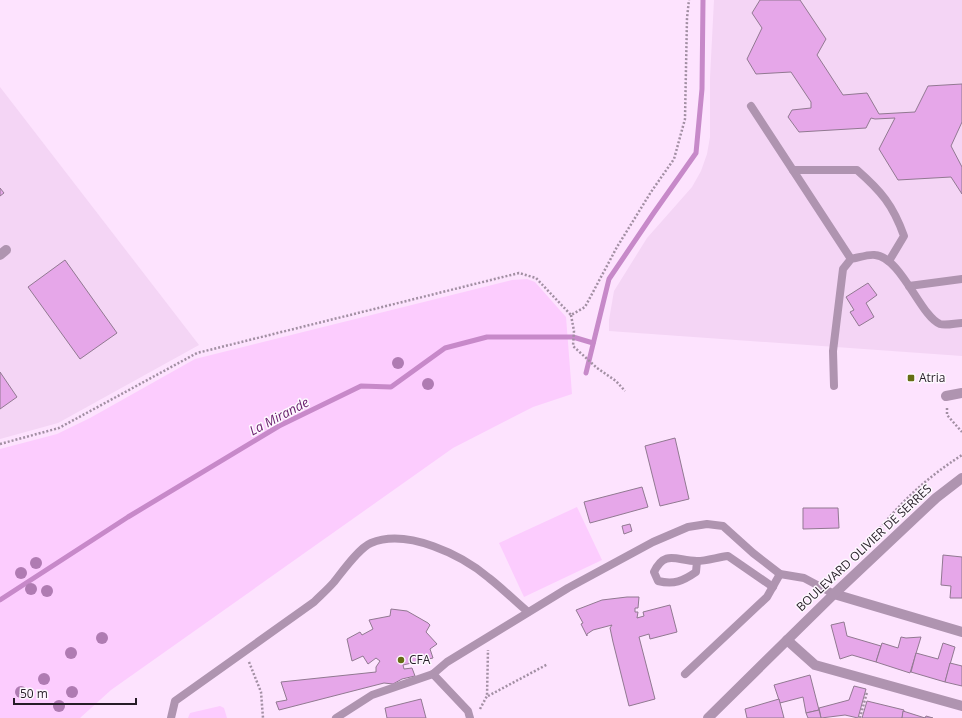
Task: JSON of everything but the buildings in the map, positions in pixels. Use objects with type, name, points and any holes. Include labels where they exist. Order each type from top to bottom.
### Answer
[{"type":"street","points":[[946,396],[962,393]]},
{"type":"street","points":[[946,396],[962,398]]},
{"type":"street","name":"BOULEVARD OLIVIER DE SERRES","points":[[708,718],[786,640],[891,540],[936,498],[962,478]]},
{"type":"street","points":[[834,594],[962,632]]},
{"type":"street","points":[[786,640],[815,665],[962,706]]},
{"type":"lane","points":[[751,106],[851,259]]},
{"type":"lane","points":[[792,170],[857,170],[868,180],[884,196],[898,218],[904,236],[889,261]]},
{"type":"lane","points":[[834,386],[833,351],[843,269],[851,259],[876,255],[889,261],[910,286],[931,317],[941,324],[962,323]]},
{"type":"lane","points":[[910,286],[962,279]]},
{"type":"lane","points":[[336,718],[372,695],[433,674],[447,662],[568,588],[653,542],[688,527],[707,524],[723,526],[752,553],[780,574],[804,578],[834,594]]},
{"type":"lane","points":[[171,718],[175,701],[243,651],[314,602],[333,583],[345,566],[370,543],[394,537],[410,539],[449,552],[488,577],[528,612]]},
{"type":"lane","points":[[697,561],[696,572],[682,581],[669,584],[658,581],[654,572],[658,563],[670,557],[697,561],[728,556],[773,587]]},
{"type":"lane","points":[[685,674],[767,597],[780,574]]},
{"type":"lane","points":[[433,674],[468,711],[470,718]]},
{"type":"path","points":[[570,314],[585,306],[617,247],[674,158],[685,119],[687,18],[690,0]]},
{"type":"path","points":[[0,444],[59,428],[197,353],[519,273],[536,278],[570,314],[574,331],[573,346],[596,368],[616,381],[625,391]]},
{"type":"path","points":[[946,396],[947,414],[962,432]]},
{"type":"path","points":[[891,540],[880,528],[904,499],[936,472],[962,455]]},
{"type":"path","points":[[479,712],[487,696],[487,638]]},
{"type":"path","points":[[243,651],[261,692],[263,718]]},
{"type":"path","points":[[487,696],[548,664]]},
{"type":"path","points":[[860,718],[871,680]]},
{"type":"shaded area","points":[[714,0],[962,0],[962,356],[609,331],[609,320],[614,291],[647,238],[692,187],[701,171],[707,154],[710,137],[710,78]]},
{"type":"shaded area","points":[[0,87],[199,345],[58,423],[0,439]]},
{"type":"shaded area","points":[[527,279],[535,282],[566,317],[572,394],[533,407],[453,448],[111,690],[80,718],[0,718],[0,449],[57,434],[90,418],[195,359],[512,280]]},
{"type":"shaded area","points":[[577,507],[602,560],[524,597],[499,543]]},
{"type":"shaded area","points":[[220,706],[224,708],[227,718],[188,718],[190,713]]},
{"type":"waterway","points":[[586,373],[609,279],[696,153],[702,89],[703,0]]},
{"type":"waterway","name":"La Mirande","points":[[0,600],[128,517],[279,426],[361,386],[391,387],[445,348],[487,337],[573,337],[593,343]]},
{"type":"place","name":"Atria","points":[[911,378]]},
{"type":"place","name":"CFA","points":[[401,660]]}]
